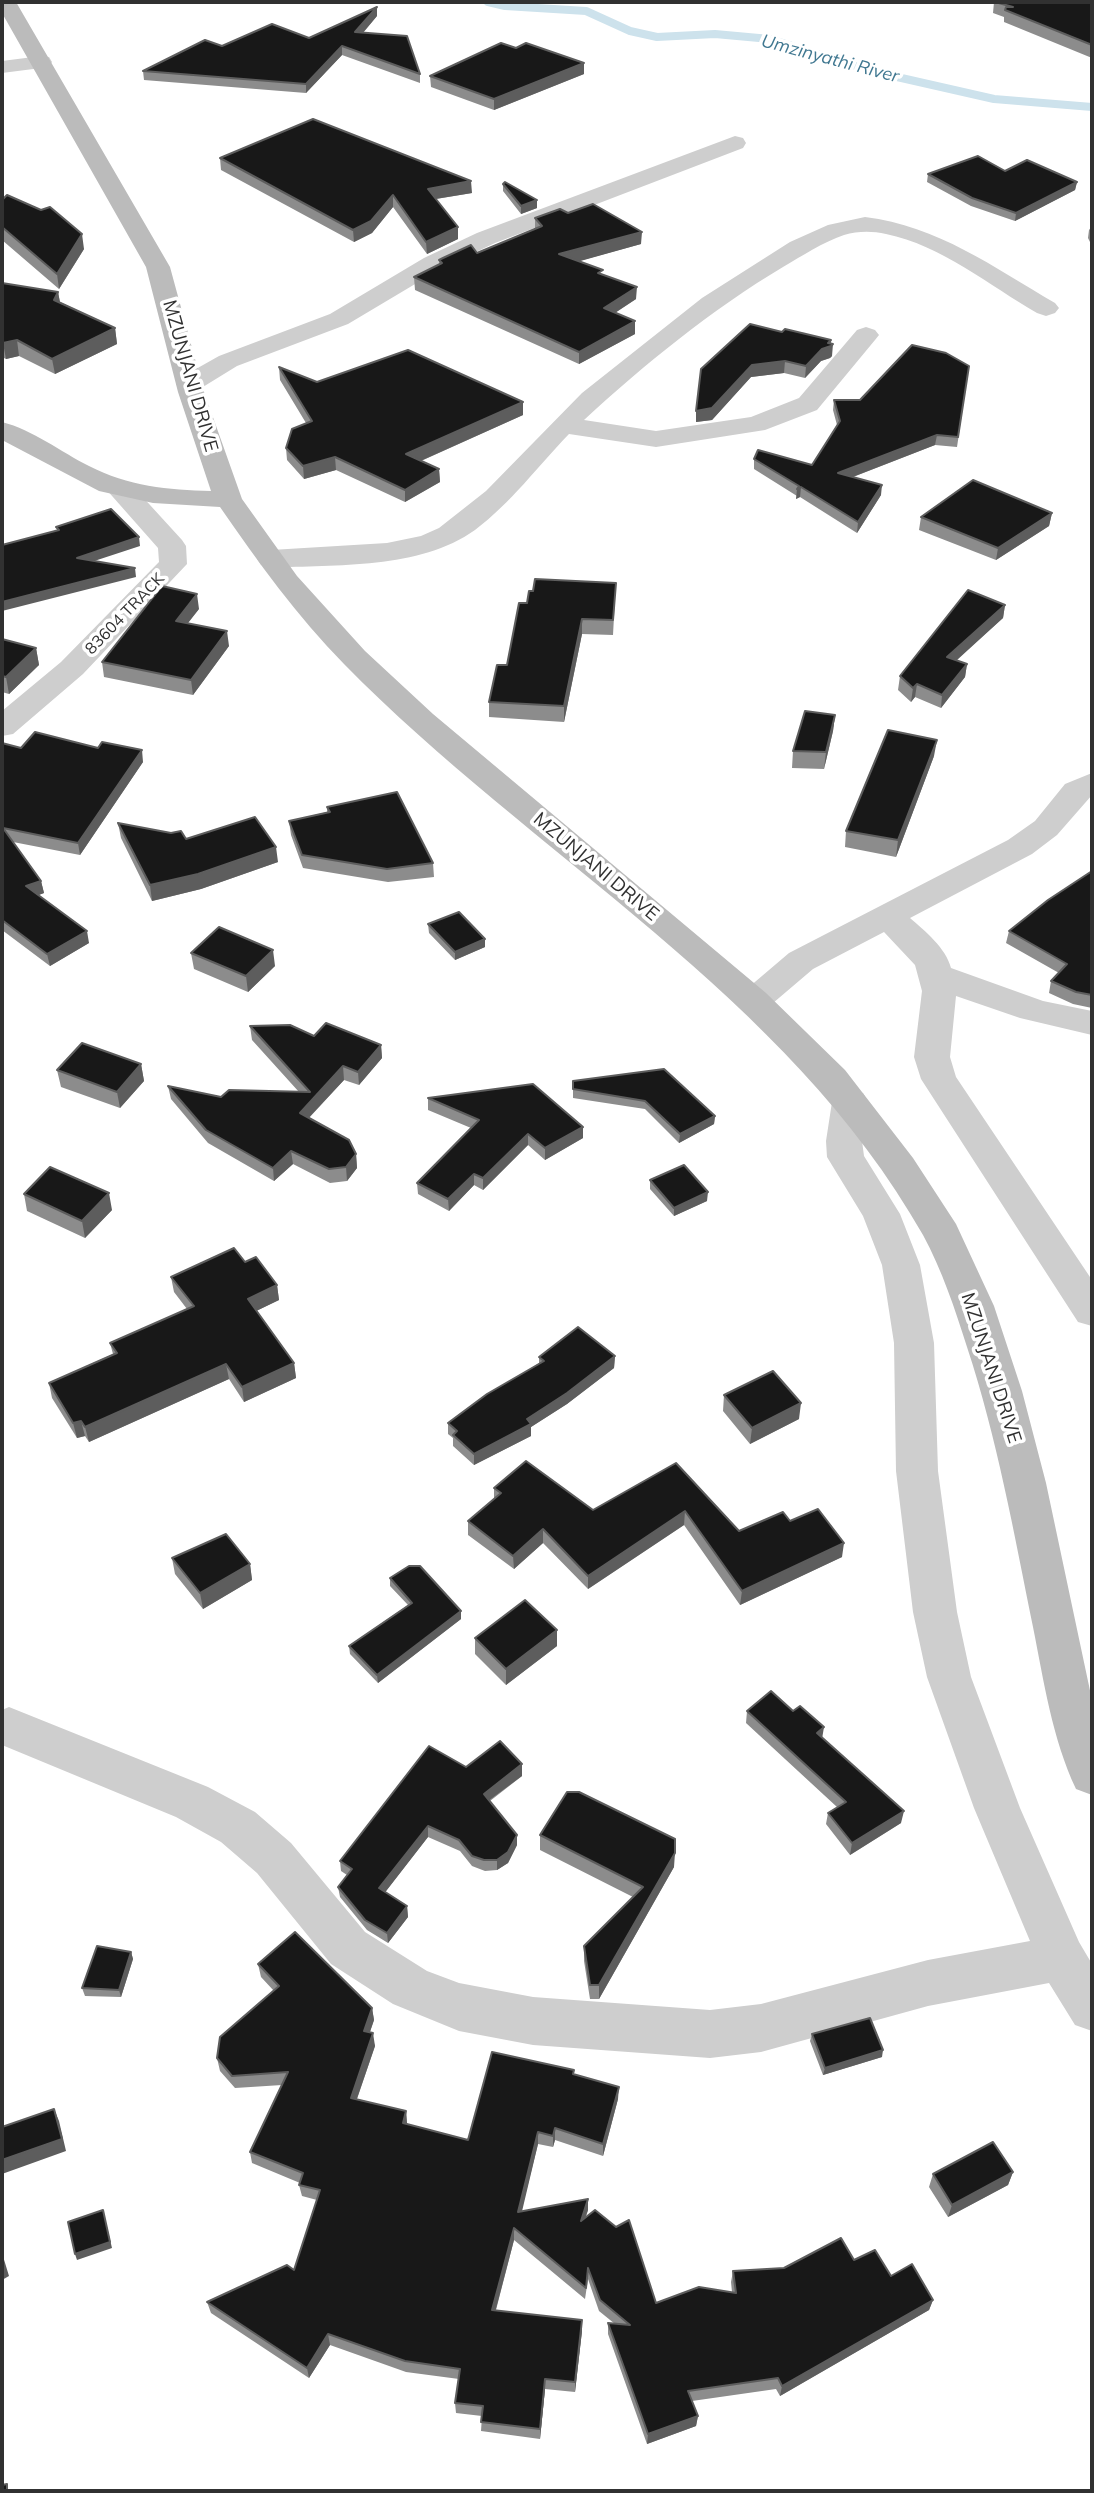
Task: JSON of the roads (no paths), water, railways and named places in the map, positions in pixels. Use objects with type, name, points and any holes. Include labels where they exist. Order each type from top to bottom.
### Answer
[{"type":"main road","name":"MZUNJANI DRIVE","points":[[6,2],[158,267],[189,384],[228,499],[286,582],[354,657],[422,721],[754,1001],[832,1079],[900,1168],[942,1234],[974,1306],[1002,1391],[1025,1483],[1076,1730],[1092,1775]]},
{"type":"main road","points":[[2,430],[119,488],[174,497],[228,499]]},
{"type":"street","points":[[2,66],[41,62]]},
{"type":"street","points":[[189,384],[228,361],[338,319],[433,263],[486,238],[735,142]]},
{"type":"street","points":[[271,559],[386,550],[446,536],[467,523],[564,425],[709,307],[777,258],[836,228],[862,223],[903,232],[959,256],[1046,308]]},
{"type":"street","points":[[564,425],[656,439],[756,424],[808,404],[866,335]]},
{"type":"street","name":"83604 TRACK","points":[[2,727],[72,668],[173,564],[172,546],[119,488]]},
{"type":"street","points":[[754,1001],[801,961],[1020,847],[1046,828],[1076,791],[1092,783]]},
{"type":"street","points":[[886,916],[927,953],[936,975],[939,991],[932,1057],[939,1079],[1092,1311]]},
{"type":"street","points":[[936,975],[1019,1006],[1060,1018],[1092,1023]]},
{"type":"street","points":[[850,1102],[844,1141],[846,1157],[881,1214],[901,1265],[914,1343],[917,1471],[935,1612],[949,1677],[997,1808],[1061,1958],[1092,2008]]},
{"type":"street","points":[[9,1727],[192,1802],[238,1827],[274,1857],[348,1948],[410,1988],[459,2007],[533,2021],[710,2034],[761,2028],[958,1975],[1061,1958]]},
{"type":"waterway","name":"Umzinyathi River","points":[[488,2],[505,6],[586,11],[630,31],[657,37],[715,34],[770,39],[875,72],[994,99],[1092,107]]}]
